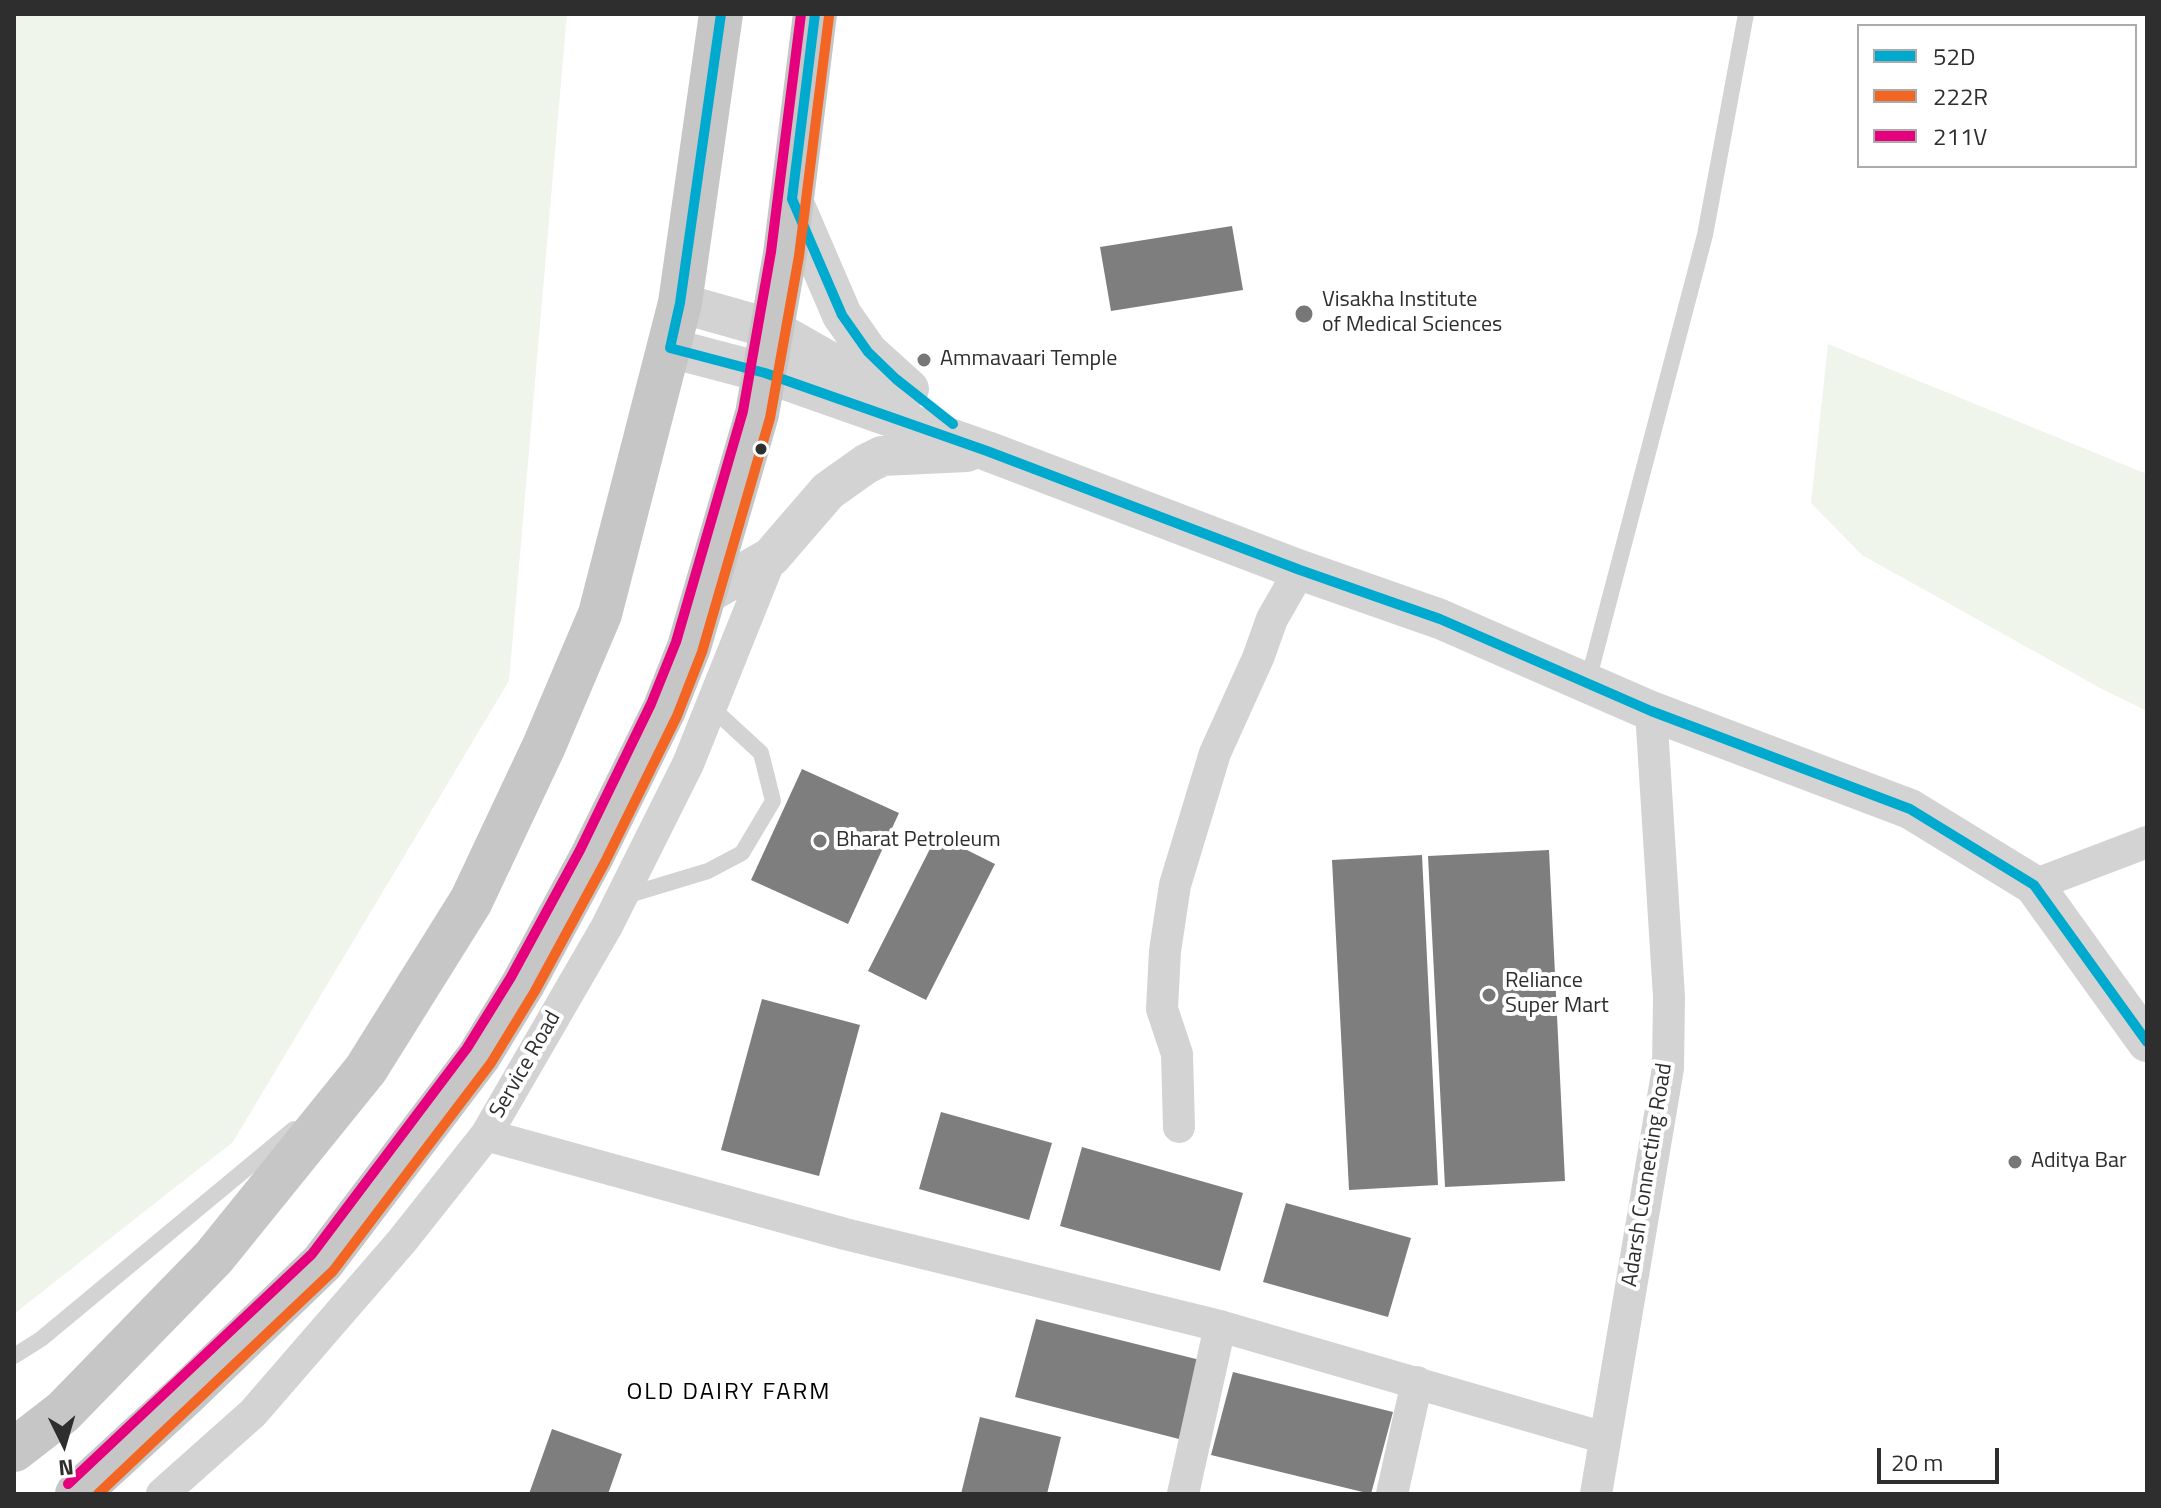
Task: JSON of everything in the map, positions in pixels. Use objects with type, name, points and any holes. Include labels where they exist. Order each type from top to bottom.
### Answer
[{"type":"main road","points":[[14,1450],[63,1412],[214,1257],[366,1069],[471,901],[544,746],[600,614],[680,303],[721,14]]},
{"type":"main road","points":[[77,1494],[322,1263],[479,1056],[523,984],[592,856],[659,722],[689,647],[757,414],[792,199],[815,14]]},
{"type":"street","points":[[792,199],[842,315],[868,352],[896,379],[987,451]]},
{"type":"street","points":[[680,303],[772,329],[987,451]]},
{"type":"street","points":[[670,348],[765,373],[987,451],[1300,570],[1440,619],[1651,711],[1910,809],[2034,885],[2147,1042]]},
{"type":"street","points":[[705,595],[771,557],[828,491],[866,464],[882,456],[987,451]]},
{"type":"street","name":"Service Road","points":[[162,1494],[253,1413],[402,1241],[486,1135],[622,897],[688,764],[771,557]]},
{"type":"street","points":[[1179,1127],[1177,1054],[1162,1009],[1165,951],[1175,885],[1215,753],[1272,619],[1300,570]]},
{"type":"street","name":"Adarsh Connecting Road","points":[[1596,1494],[1668,1068],[1669,997],[1651,711]]},
{"type":"street","points":[[2034,885],[2147,842]]},
{"type":"street","points":[[486,1135],[845,1234],[1220,1326],[1605,1438]]},
{"type":"street","points":[[1183,1494],[1220,1326]]},
{"type":"street","points":[[1392,1494],[1417,1382]]},
{"type":"lane","points":[[1588,681],[1705,235],[1746,14]]},
{"type":"lane","points":[[622,897],[708,871],[742,853],[773,801],[761,753],[711,707]]},
{"type":"lane","points":[[14,1356],[41,1339],[366,1069]]},
{"type":"shaded area","points":[[14,14],[567,14],[509,681],[233,1142],[14,1314]]},
{"type":"shaded area","points":[[1828,344],[2147,474],[2147,711],[1862,555],[1811,503]]},
{"type":"building","points":[[1232,226],[1243,290],[1111,311],[1100,247]]},
{"type":"building","points":[[802,769],[899,813],[848,924],[751,880]]},
{"type":"building","points":[[937,835],[995,864],[926,1000],[868,971]]},
{"type":"building","points":[[1549,850],[1565,1181],[1445,1187],[1428,856]]},
{"type":"building","points":[[1422,855],[1438,1185],[1349,1190],[1332,860]]},
{"type":"building","points":[[762,999],[860,1025],[819,1176],[721,1150]]},
{"type":"building","points":[[941,1112],[1052,1143],[1029,1220],[919,1189]]},
{"type":"building","points":[[1082,1147],[1243,1193],[1220,1271],[1060,1226]]},
{"type":"building","points":[[1286,1203],[1411,1238],[1388,1317],[1263,1282]]},
{"type":"building","points":[[1036,1319],[1200,1360],[1179,1439],[1015,1397]]},
{"type":"building","points":[[1233,1372],[1393,1412],[1371,1494],[1211,1455]]},
{"type":"building","points":[[980,1417],[1061,1437],[1047,1494],[961,1494]]},
{"type":"building","points":[[552,1429],[622,1454],[608,1494],[529,1494]]},
{"type":"transit line","name":"52D","points":[[721,14],[680,303],[670,348],[765,373],[987,451],[1300,570],[1440,619],[1651,711],[1910,809],[2034,885],[2147,1042]]},
{"type":"transit line","name":"211V","points":[[68,1484],[312,1254],[467,1048],[511,977],[580,850],[651,704],[676,642],[743,411],[771,252],[801,14]]},
{"type":"transit line","name":"52D","points":[[815,14],[792,199],[842,315],[868,352],[896,379],[953,424]]},
{"type":"transit line","name":"222R","points":[[98,1494],[333,1271],[491,1063],[535,991],[605,862],[677,716],[702,652],[770,418],[799,256],[829,16]]},
{"type":"place","name":"Visakha Institute of Medical Sciences","points":[[1304,314]]},
{"type":"place","name":"Ammavaari Temple","points":[[924,360]]},
{"type":"place","name":"Bharat Petroleum","points":[[820,841]]},
{"type":"place","name":"Reliance Super Mart","points":[[1489,995]]},
{"type":"place","name":"Aditya Bar","points":[[2015,1162]]},
{"type":"district","name":"OLD DAIRY FARM","points":[[729,1393]]}]
